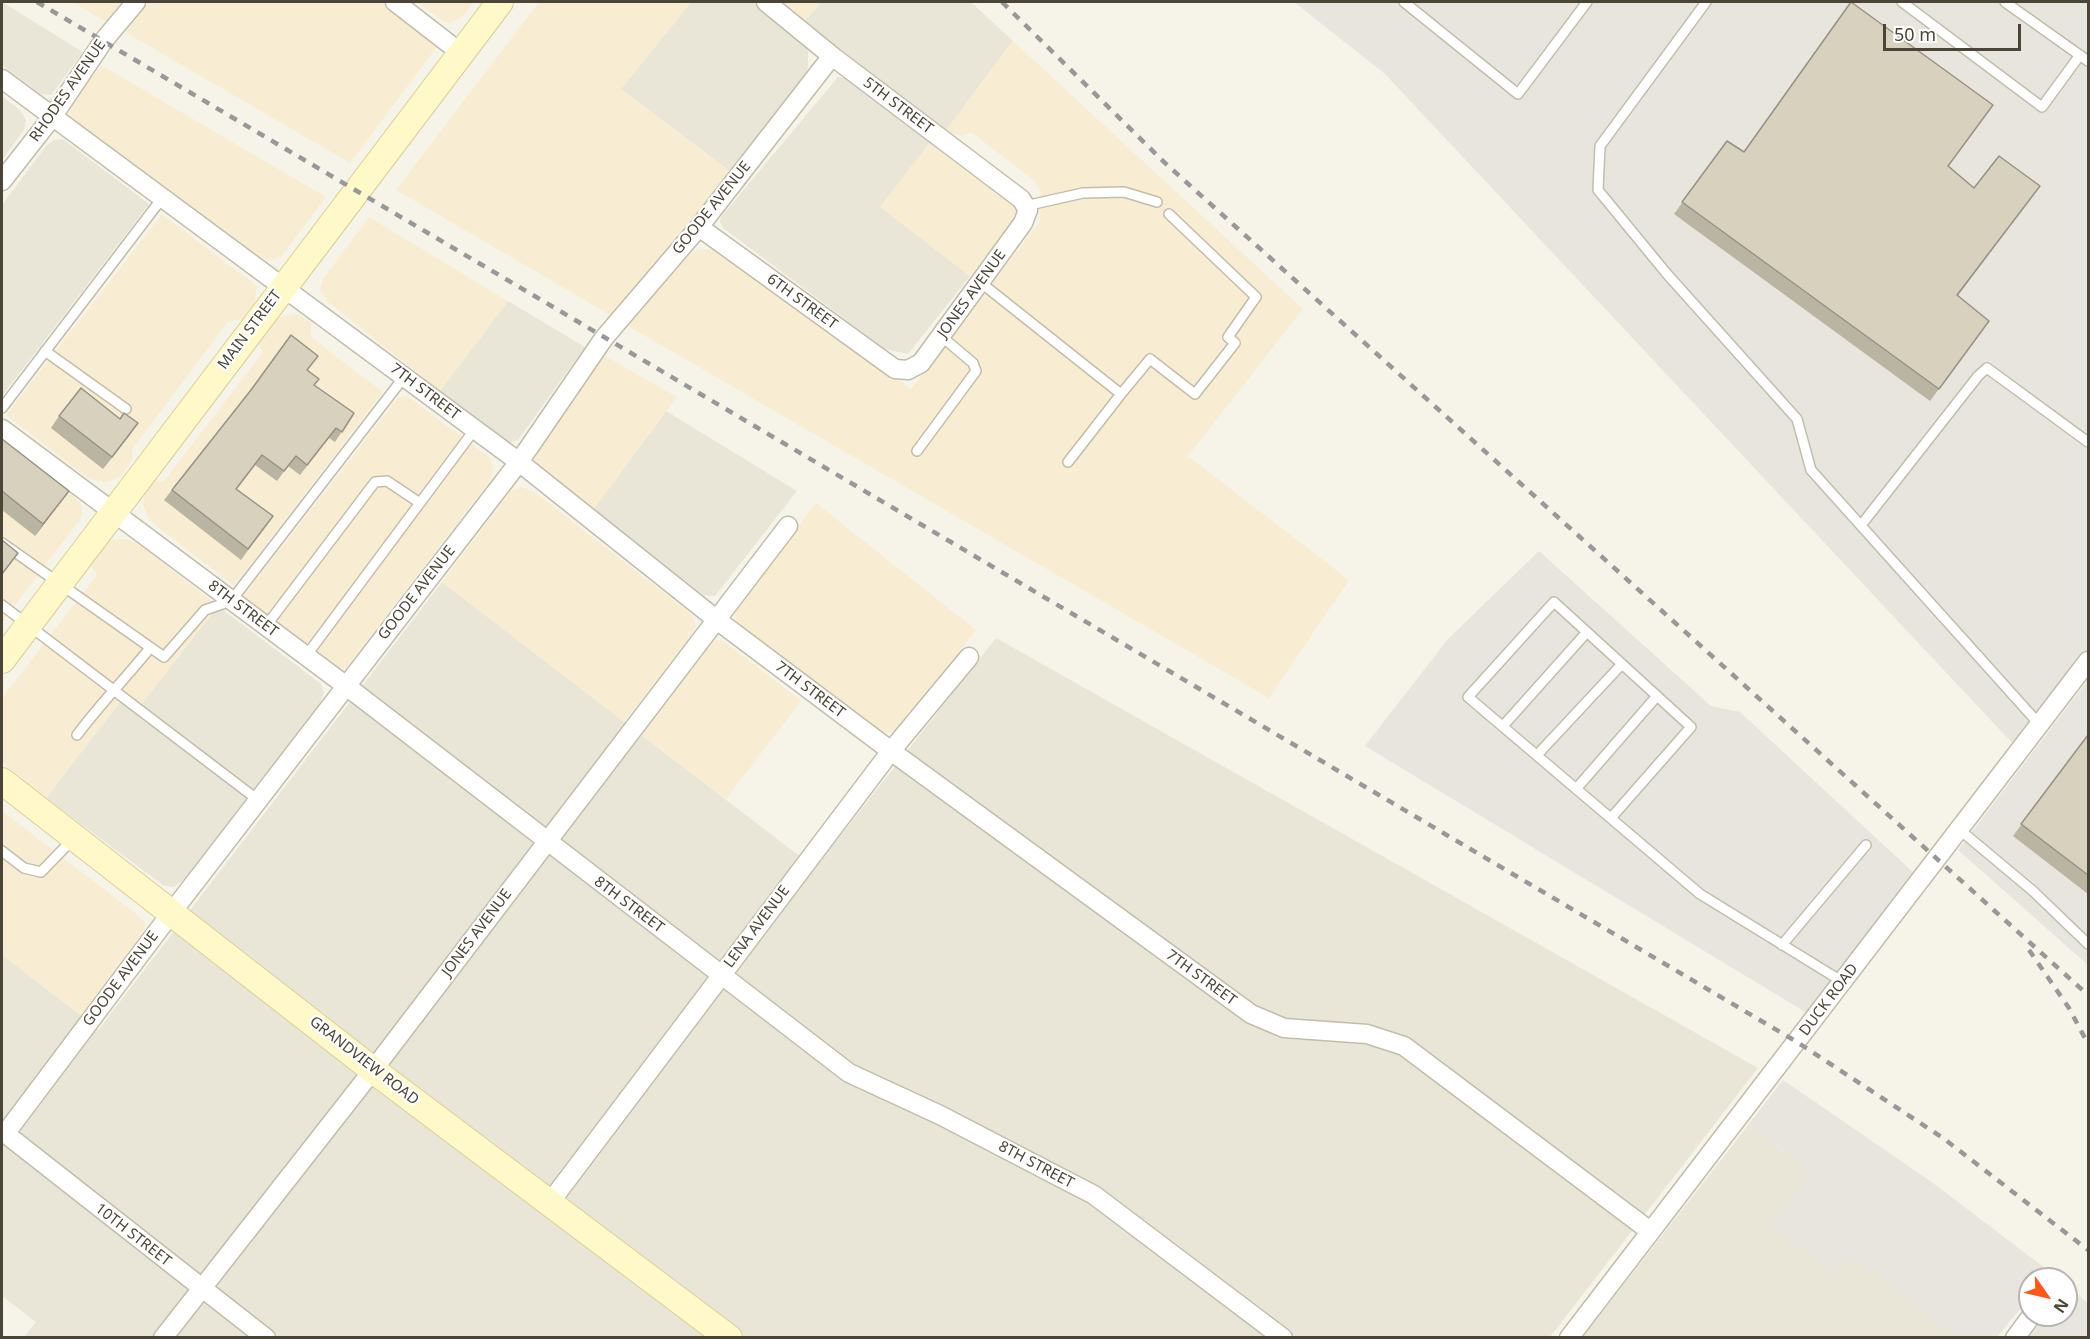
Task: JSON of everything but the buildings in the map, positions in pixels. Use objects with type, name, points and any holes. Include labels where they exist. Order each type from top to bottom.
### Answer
[{"type":"street","name":"RHODES AVENUE","points":[[2,181],[53,116],[104,40],[136,2]]},
{"type":"street","points":[[395,2],[461,53]]},
{"type":"street","name":"MAIN STREET","points":[[2,659],[282,286],[357,193],[500,2]]},
{"type":"street","name":"5TH STREET","points":[[766,2],[832,56],[1021,199],[1026,208]]},
{"type":"street","name":"GOODE AVENUE","points":[[4,1133],[345,685],[519,462],[604,338],[699,228],[832,56]]},
{"type":"street","name":"7TH STREET","points":[[2,79],[519,462],[717,620],[891,751],[1251,1014],[1284,1028],[1367,1034],[1404,1046],[1650,1231]]},
{"type":"street","name":"JONES AVENUE","points":[[908,370],[921,363],[941,336],[1023,223],[1026,208]]},
{"type":"street","name":"6TH STREET","points":[[699,228],[896,369],[908,370]]},
{"type":"street","name":"8TH STREET","points":[[2,429],[345,685],[849,1073],[939,1115],[1094,1196],[1283,1338]]},
{"type":"street","name":"JONES AVENUE","points":[[163,1338],[374,1070],[788,526]]},
{"type":"street","name":"LENA AVENUE","points":[[550,1201],[891,751],[969,657]]},
{"type":"street","name":"DUCK ROAD","points":[[1569,1338],[2088,661]]},
{"type":"street","name":"GRANDVIEW ROAD","points":[[2,782],[374,1070],[729,1338]]},
{"type":"street","name":"10TH STREET","points":[[4,1133],[266,1338]]},
{"type":"lane","points":[[1404,2],[1518,94],[1587,2]]},
{"type":"lane","points":[[1706,2],[1600,146],[1598,190],[1667,274],[1797,419],[1811,470],[1862,524],[2040,725]]},
{"type":"lane","points":[[1902,2],[2042,107],[2084,58],[2005,2]]},
{"type":"lane","points":[[1026,208],[1083,193],[1124,192],[1157,202]]},
{"type":"lane","points":[[2,408],[163,197]]},
{"type":"lane","points":[[1068,462],[1150,359],[1195,394],[1235,343],[1228,337],[1256,297],[1168,214]]},
{"type":"lane","points":[[980,282],[1121,394]]},
{"type":"lane","points":[[917,451],[976,371],[973,363],[941,336]]},
{"type":"lane","points":[[45,351],[126,409]]},
{"type":"lane","points":[[1862,524],[1978,376],[1987,368],[2088,442]]},
{"type":"lane","points":[[2,543],[164,657],[205,610],[231,601],[404,377]]},
{"type":"lane","points":[[306,656],[475,429]]},
{"type":"lane","points":[[266,626],[375,482],[387,481],[420,503]]},
{"type":"lane","points":[[1611,818],[1691,727],[1554,602],[1468,697],[1700,894],[1843,982]]},
{"type":"lane","points":[[2,605],[116,690],[258,801]]},
{"type":"lane","points":[[1503,726],[1587,632]]},
{"type":"lane","points":[[77,735],[150,648]]},
{"type":"lane","points":[[1538,755],[1622,664]]},
{"type":"lane","points":[[1576,789],[1658,696]]},
{"type":"lane","points":[[1960,830],[2033,891],[2088,944]]},
{"type":"lane","points":[[2,850],[24,868],[41,872],[75,838]]},
{"type":"lane","points":[[1782,945],[1866,845]]},
{"type":"shaded area","points":[[2,2],[83,52],[51,95],[41,94],[2,65]]},
{"type":"shaded area","points":[[72,2],[125,2],[108,23]]},
{"type":"shaded area","points":[[148,2],[389,2],[436,43],[436,48],[350,163],[125,32]]},
{"type":"shaded area","points":[[417,2],[474,2],[463,16],[451,23],[444,22]]},
{"type":"shaded area","points":[[539,2],[691,2],[621,89],[732,173],[695,220],[612,316],[396,190]]},
{"type":"shaded area","points":[[691,2],[753,2],[802,41],[808,50],[808,68],[805,78],[732,173],[621,89]]},
{"type":"shaded area","points":[[780,2],[821,2],[804,22]]},
{"type":"shaded area","points":[[821,2],[971,2],[1013,41],[945,132],[804,22]]},
{"type":"shaded area","points":[[1294,2],[2085,2],[2088,4],[2088,649],[2014,745],[1385,74]]},
{"type":"shaded area","points":[[1013,41],[1303,309],[1188,456],[1349,580],[1269,698],[628,326],[688,256],[696,250],[717,249],[738,259],[911,389],[1040,221],[1041,193],[1035,181],[971,132],[962,136],[945,132]]},
{"type":"shaded area","points":[[101,65],[326,197],[281,257],[268,260],[256,254],[71,117],[71,105]]},
{"type":"shaded area","points":[[838,77],[850,78],[932,140],[881,207],[970,276],[908,354],[885,349],[723,228],[720,222],[721,217]]},
{"type":"shaded area","points":[[2,96],[20,110],[26,120],[24,130],[2,160]]},
{"type":"shaded area","points":[[63,139],[149,204],[2,396],[2,205],[46,146],[54,140]]},
{"type":"shaded area","points":[[932,140],[1017,204],[1019,209],[1015,220],[970,276],[880,207]]},
{"type":"shaded area","points":[[162,214],[257,286],[254,306],[245,318],[228,322],[133,448],[132,461],[120,477],[107,482],[89,479],[6,415]]},
{"type":"shaded area","points":[[369,217],[508,301],[440,391],[328,302],[320,290],[323,279]]},
{"type":"shaded area","points":[[508,301],[585,347],[518,440],[508,443],[440,391]]},
{"type":"shaded area","points":[[296,314],[311,322],[311,337],[383,392],[234,586],[149,520],[143,505],[145,490],[154,482],[164,481],[263,352],[258,343],[263,333],[280,317]]},
{"type":"shaded area","points":[[605,356],[677,397],[593,510],[537,465],[533,454]]},
{"type":"shaded area","points":[[407,396],[489,457],[494,469],[488,483],[346,668],[334,668],[242,598],[398,398]]},
{"type":"shaded area","points":[[666,411],[797,491],[715,596],[703,595],[593,510]]},
{"type":"shaded area","points":[[2,442],[74,496],[82,506],[82,517],[2,622]]},
{"type":"shaded area","points":[[522,487],[536,493],[692,615],[696,625],[692,634],[624,722],[442,582],[511,491]]},
{"type":"shaded area","points":[[816,503],[976,630],[898,730],[887,733],[878,729],[737,622],[734,611]]},
{"type":"shaded area","points":[[127,539],[140,545],[218,606],[141,705],[126,694],[46,798],[2,762],[2,698],[97,575],[91,566],[96,553],[111,540]]},
{"type":"shaded area","points":[[1539,551],[1711,706],[1740,712],[1916,875],[1807,1013],[1365,746],[1448,639]]},
{"type":"shaded area","points":[[442,582],[815,868],[996,638],[1758,1068],[1550,1337],[24,1337],[36,1322],[2,1296],[2,955],[99,1029]]},
{"type":"shaded area","points":[[218,606],[321,684],[324,693],[319,705],[184,880],[173,887],[163,885],[46,798],[126,694],[140,705]]},
{"type":"shaded area","points":[[713,640],[724,641],[801,701],[726,799],[641,735]]},
{"type":"shaded area","points":[[2088,680],[2088,965],[1958,850]]},
{"type":"shaded area","points":[[2,811],[145,923],[144,933],[82,1016],[2,955]]},
{"type":"shaded area","points":[[1783,1080],[1933,1183],[2043,1267],[2018,1267],[2018,1312],[1997,1337],[1955,1337],[1848,1254],[1834,1274],[1770,1226],[1810,1173],[1749,1124]]},
{"type":"shaded area","points":[[1749,1124],[1810,1173],[1771,1226],[1834,1274],[1848,1254],[1955,1337],[1582,1338]]},
{"type":"shaded area","points":[[2078,1294],[2088,1304],[2088,1337],[2029,1337],[2037,1327],[2078,1327]]},
{"type":"railway","points":[[37,2],[1797,1042],[1943,1138],[2088,1250]]},
{"type":"railway","points":[[1002,2],[1165,163],[2088,995]]},
{"type":"railway","points":[[2029,950],[2069,1008],[2088,1044]]}]
